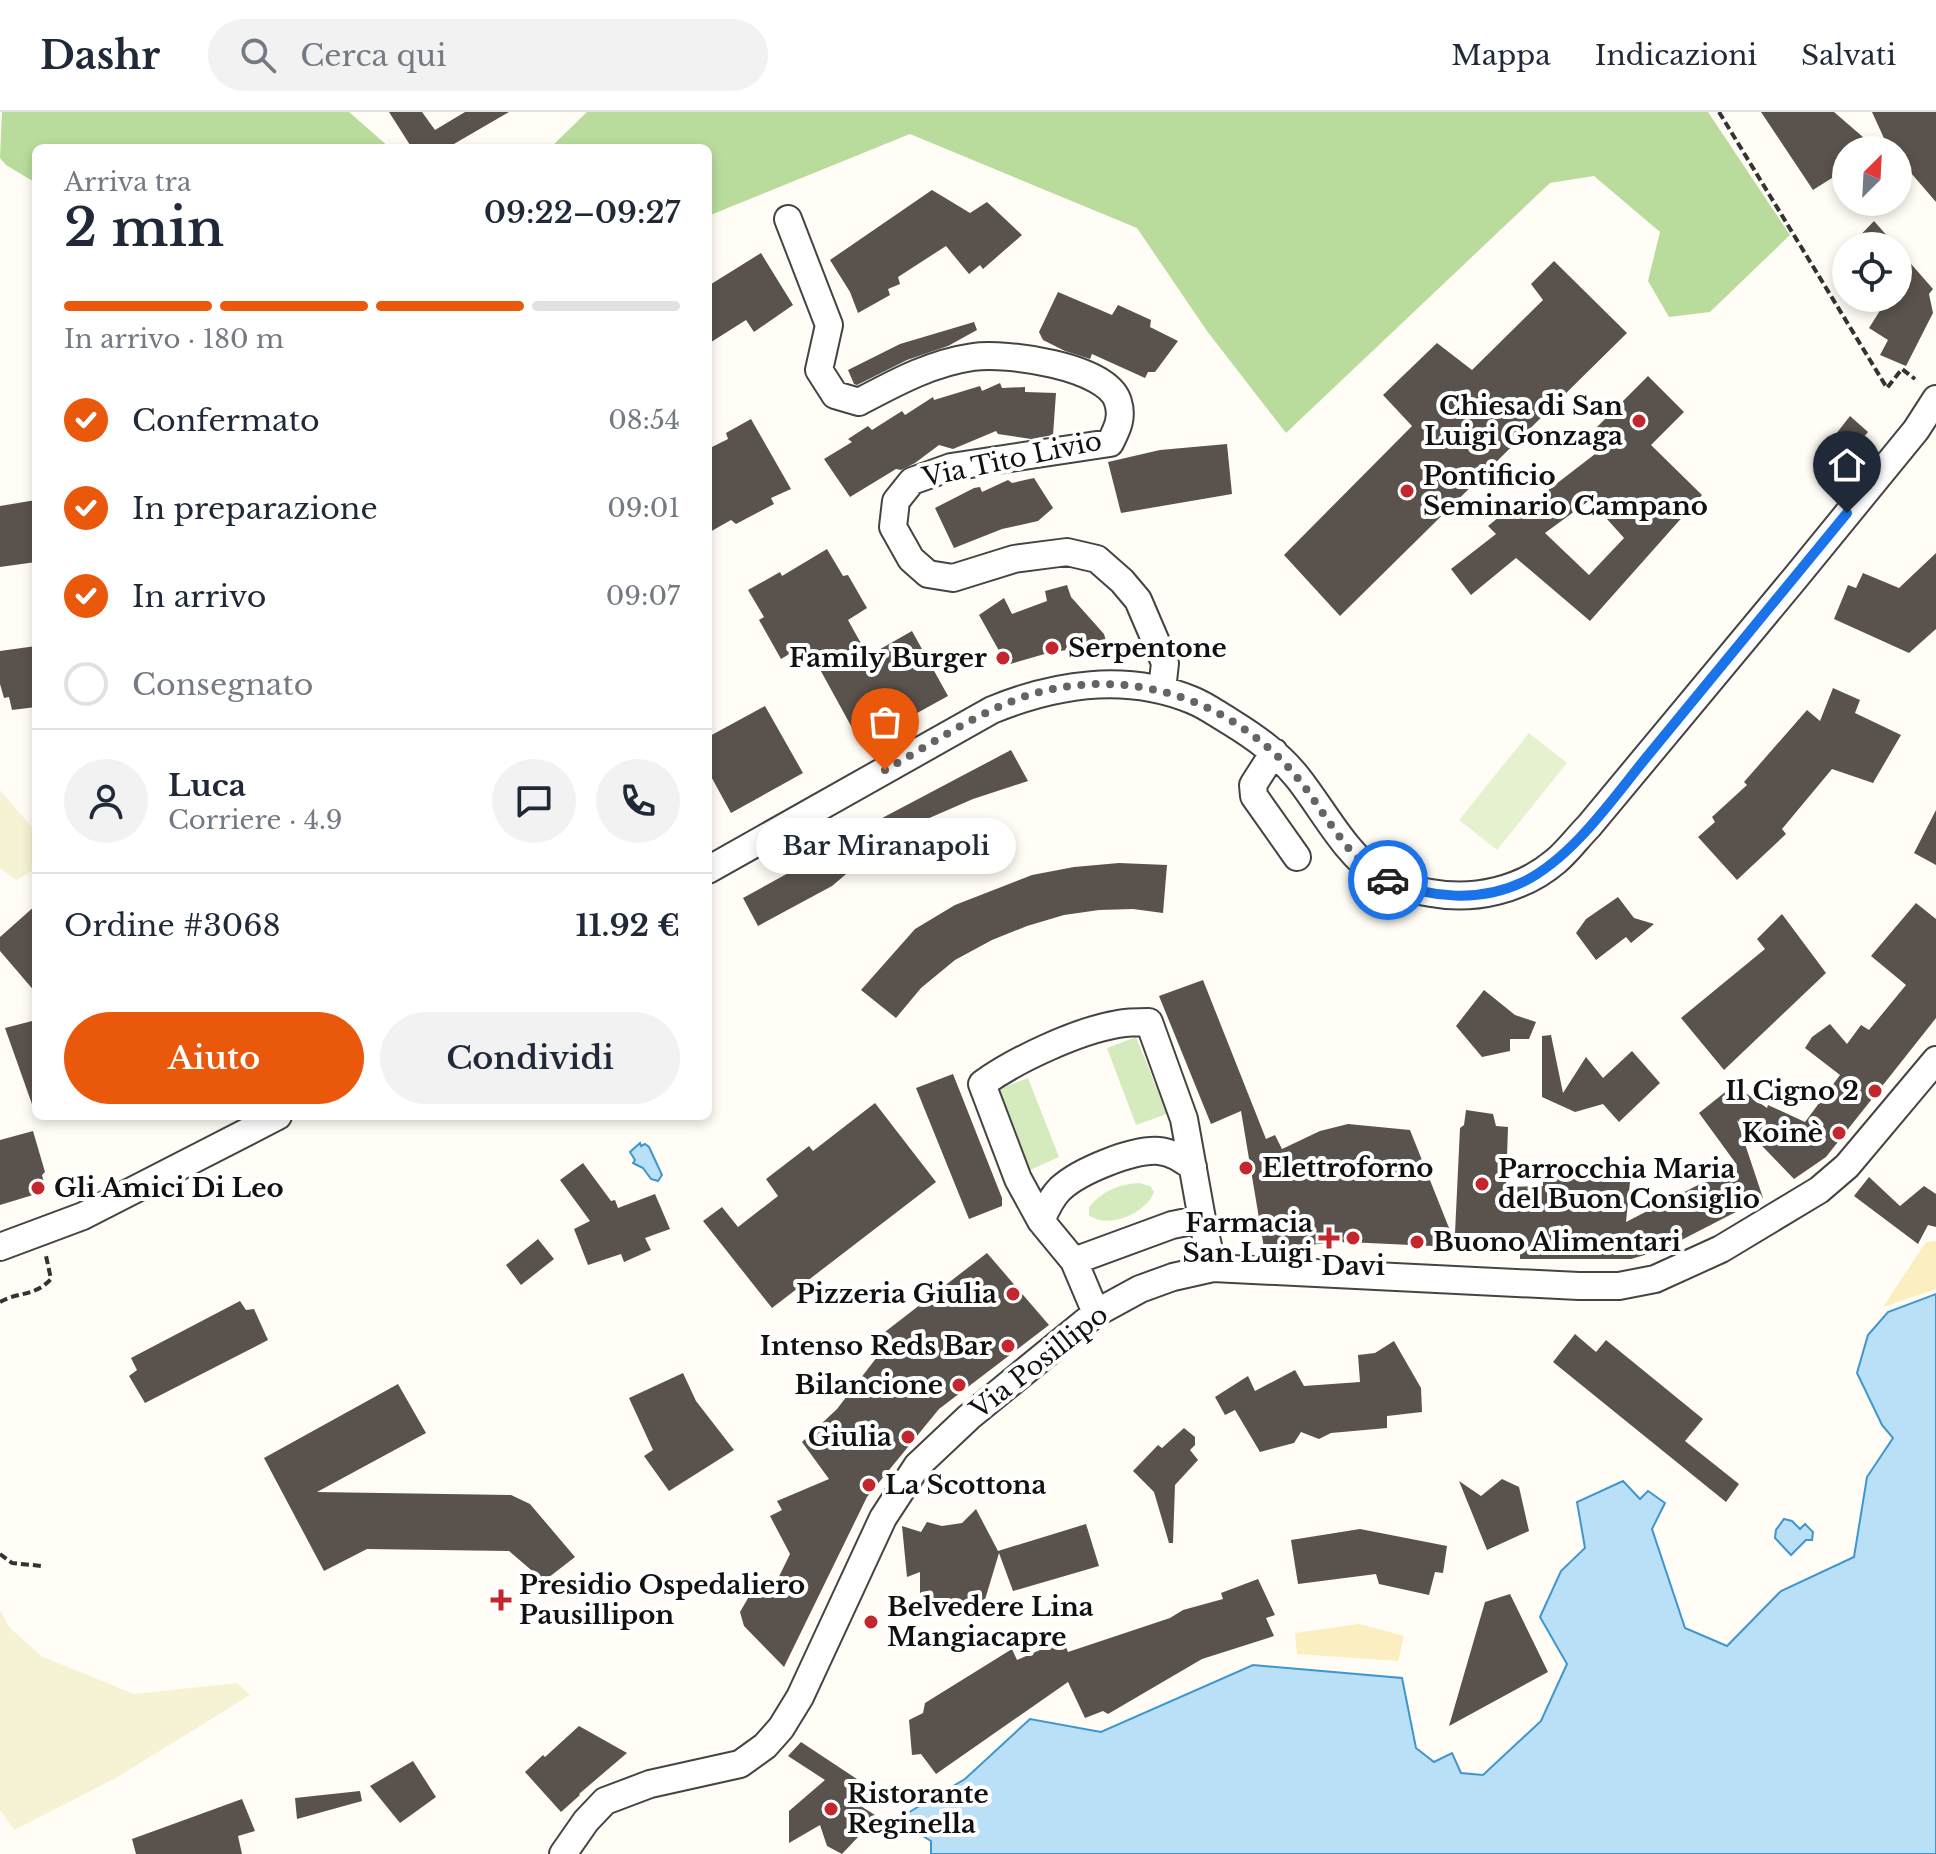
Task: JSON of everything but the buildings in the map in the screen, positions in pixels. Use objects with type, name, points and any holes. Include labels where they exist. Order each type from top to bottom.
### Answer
[{"type":"street","name":"Via Tito Livio","points":[[788,219],[829,325],[819,370],[835,395],[859,402],[914,373],[974,357],[1036,359],[1099,380],[1118,400],[1120,422],[1110,443],[951,467],[912,481],[896,501],[893,527],[911,559],[928,574],[953,578],[1014,559],[1067,552],[1097,559],[1138,600],[1165,663],[1162,690]]},
{"type":"street","points":[[712,868],[992,710],[1027,696],[1068,687],[1099,685],[1162,690],[1194,701],[1250,734],[1274,752],[1298,778],[1344,842],[1380,877],[1408,889],[1473,896],[1524,881],[1555,862],[1589,826],[1916,430],[1936,399]]},
{"type":"street","points":[[1274,752],[1253,785],[1254,796],[1297,857]]},
{"type":"street","points":[[1096,1313],[1074,1261],[1041,1221],[1013,1166],[982,1084],[1006,1067],[1083,1034],[1118,1024],[1149,1022],[1184,1119],[1213,1268]]},
{"type":"street","name":"Via Posillipo","points":[[563,1854],[586,1821],[605,1801],[650,1784],[740,1764],[765,1746],[781,1728],[800,1697],[883,1518],[917,1466],[969,1417],[1096,1313],[1140,1289],[1173,1277],[1213,1268],[1579,1286],[1619,1286],[1655,1279],[1721,1249],[1819,1190],[1847,1166],[1936,1060]]},
{"type":"street","points":[[0,1247],[83,1216],[270,1120]]},
{"type":"street","points":[[1041,1221],[1050,1201],[1063,1187],[1087,1172],[1128,1155],[1158,1151],[1177,1156],[1193,1167]]},
{"type":"street","points":[[1074,1261],[1172,1225],[1202,1219]]},
{"type":"path","points":[[1719,112],[1887,388],[1902,369],[1915,379]]},
{"type":"path","points":[[0,1302],[40,1290],[51,1279],[39,1234]]},
{"type":"path","points":[[0,1554],[12,1563],[42,1566]]},
{"type":"shaded area","points":[[0,790],[32,827],[32,871],[16,880],[0,868]]},
{"type":"shaded area","points":[[0,1610],[10,1628],[41,1656],[134,1694],[237,1683],[250,1695],[116,1778],[14,1830],[0,1810]]},
{"type":"green space","points":[[2,112],[349,112],[385,144],[32,144],[32,181],[0,158]]},
{"type":"green space","points":[[587,112],[1708,112],[1790,235],[1710,312],[1669,317],[1648,281],[1660,232],[1594,176],[1550,183],[1286,433],[1207,331],[1137,228],[910,134],[712,214],[712,144],[554,144]]},
{"type":"green space","points":[[1529,733],[1567,763],[1497,850],[1459,820]]},
{"type":"green space","points":[[1136,1037],[1167,1114],[1136,1125],[1107,1048]]},
{"type":"green space","points":[[1028,1078],[1059,1157],[1030,1170],[999,1089]]},
{"type":"green space","points":[[1139,1183],[1150,1186],[1154,1192],[1143,1207],[1116,1220],[1106,1221],[1089,1215],[1089,1207],[1105,1193]]},
{"type":"sand","points":[[1936,1241],[1936,1289],[1883,1307],[1926,1242]]},
{"type":"sand","points":[[1359,1624],[1404,1636],[1398,1661],[1297,1654],[1295,1633]]},
{"type":"water","points":[[640,1143],[649,1147],[662,1175],[658,1181],[651,1179],[643,1168],[633,1163],[635,1160],[630,1152]]},
{"type":"water","points":[[1936,1294],[1936,1854],[931,1854],[931,1841],[896,1820],[965,1779],[1030,1719],[1101,1732],[1253,1665],[1402,1678],[1416,1748],[1434,1762],[1452,1753],[1461,1773],[1483,1775],[1541,1721],[1567,1664],[1540,1617],[1561,1571],[1585,1548],[1577,1502],[1623,1481],[1640,1499],[1648,1491],[1665,1503],[1652,1529],[1685,1628],[1727,1646],[1781,1591],[1854,1557],[1867,1477],[1893,1438],[1882,1425],[1857,1373],[1868,1335],[1888,1312]]},
{"type":"water","points":[[1784,1519],[1792,1521],[1800,1529],[1805,1524],[1813,1532],[1812,1540],[1806,1540],[1791,1555],[1775,1538],[1776,1530]]},
{"type":"way so far","points":[[885,770],[992,710],[1027,696],[1068,687],[1099,685],[1162,690],[1194,701],[1274,752],[1298,778],[1344,842],[1380,877],[1388,880]]},
{"type":"place","name":"Chiesa di San Luigi Gonzaga","points":[[1639,421]]},
{"type":"place","name":"Pontificio Seminario Campano","points":[[1407,491]]},
{"type":"place","name":"Serpentone","points":[[1052,648]]},
{"type":"place","name":"Family Burger","points":[[1003,658]]},
{"type":"place","name":"Bar Miranapoli","points":[[885,770]]},
{"type":"place","name":"Il Cigno 2","points":[[1875,1091]]},
{"type":"place","name":"Koinè","points":[[1839,1133]]},
{"type":"place","name":"Elettroforno","points":[[1246,1168]]},
{"type":"place","name":"Parrocchia Maria del Buon Consiglio","points":[[1482,1184]]},
{"type":"place","name":"Gli Amici Di Leo","points":[[38,1188]]},
{"type":"place","name":"Farmacia San Luigi","points":[[1329,1238]]},
{"type":"place","name":"Davi","points":[[1353,1238]]},
{"type":"place","name":"Buono Alimentari","points":[[1417,1242]]},
{"type":"place","name":"Pizzeria Giulia","points":[[1013,1294]]},
{"type":"place","name":"Intenso Reds Bar","points":[[1008,1346]]},
{"type":"place","name":"Bilancione","points":[[959,1385]]},
{"type":"place","name":"Giulia","points":[[908,1437]]},
{"type":"place","name":"La Scottona","points":[[869,1485]]},
{"type":"place","name":"Presidio Ospedaliero Pausillipon","points":[[501,1600]]},
{"type":"place","name":"Belvedere Lina Mangiacapre","points":[[871,1622]]},
{"type":"place","name":"Ristorante Reginella","points":[[831,1809]]},
{"type":"route","points":[[1388,880],[1408,889],[1473,896],[1524,881],[1555,862],[1589,826],[1847,513]]}]
